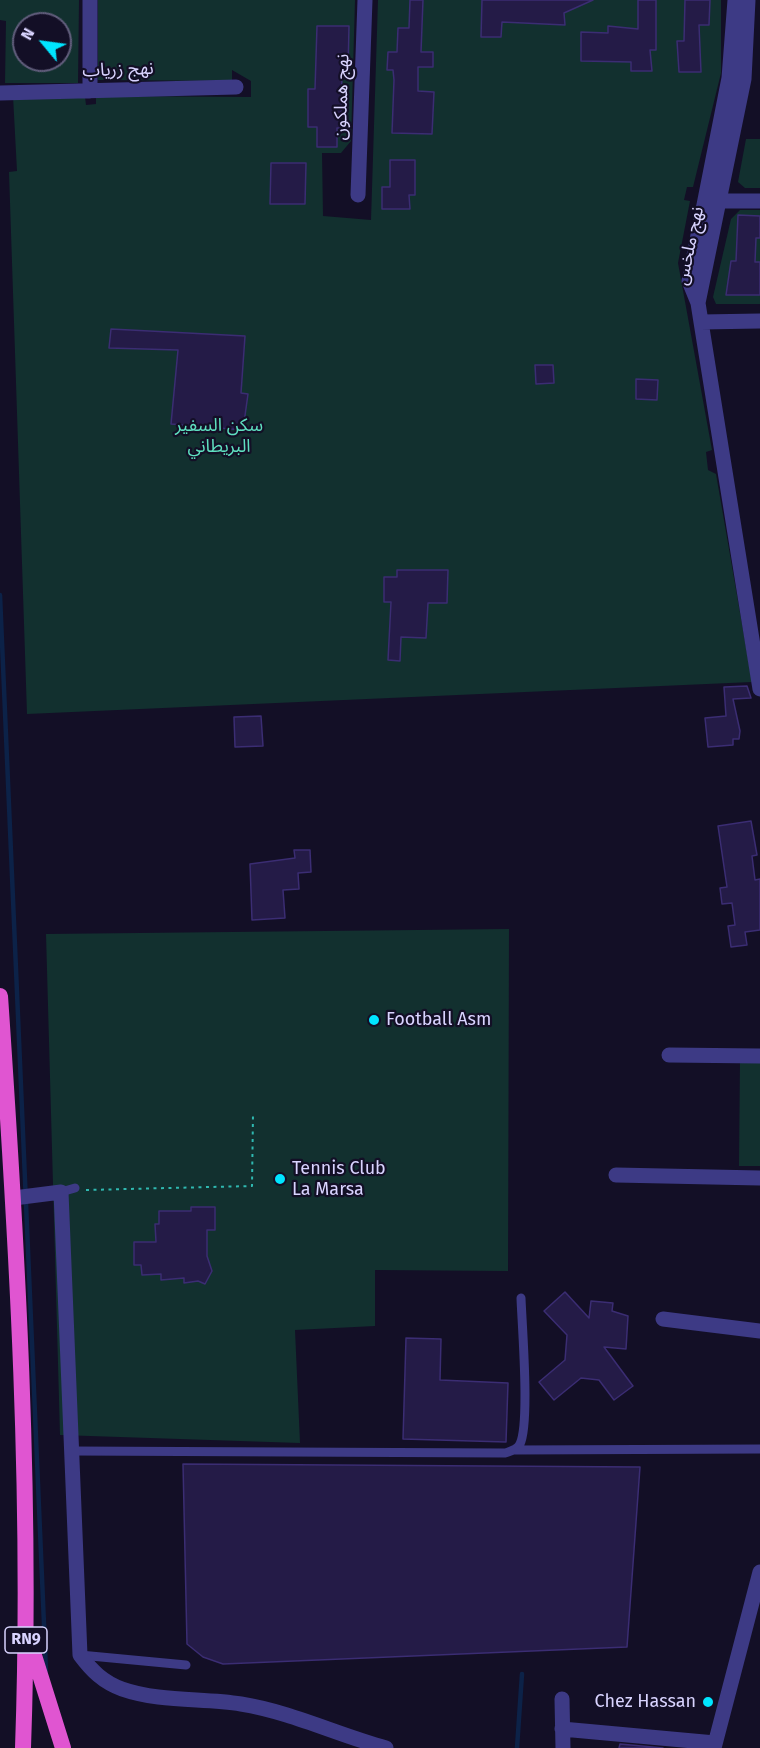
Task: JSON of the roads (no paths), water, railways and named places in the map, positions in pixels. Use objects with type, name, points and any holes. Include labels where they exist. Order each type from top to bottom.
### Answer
[{"type":"highway","name":"RN9","points":[[0,996],[14,1198],[24,1436],[27,1630],[23,1748]]},
{"type":"highway","points":[[27,1630],[63,1748]]},
{"type":"street","points":[[90,0],[90,91]]},
{"type":"street","name":"نهج هملكون","points":[[358,195],[365,0]]},
{"type":"street","name":"نهج ملخس","points":[[712,202],[729,78],[735,0]]},
{"type":"street","name":"نهج ملخس","points":[[748,0],[752,79],[689,281],[698,303],[760,689]]},
{"type":"street","points":[[729,78],[752,79]]},
{"type":"street","name":"نهج زرياب","points":[[0,93],[236,87]]},
{"type":"street","points":[[712,202],[760,201]]},
{"type":"street","points":[[701,322],[760,321]]},
{"type":"street","points":[[669,1055],[760,1056]]},
{"type":"street","points":[[616,1175],[760,1178]]},
{"type":"street","points":[[14,1198],[68,1190],[80,1655],[94,1673],[124,1690],[165,1697],[242,1704],[386,1748]]},
{"type":"street","points":[[663,1319],[760,1330]]},
{"type":"street","points":[[562,1729],[714,1745],[760,1572]]},
{"type":"street","points":[[562,1699],[563,1748]]},
{"type":"lane","points":[[516,1450],[521,1442],[525,1412],[521,1298]]},
{"type":"lane","points":[[74,1451],[505,1453],[516,1450],[760,1449]]},
{"type":"lane","points":[[80,1655],[186,1665]]},
{"type":"waterway","points":[[0,595],[46,1671]]},
{"type":"waterway","points":[[517,1748],[522,1674]]},
{"type":"place","name":"Football Asm","points":[[374,1020]]},
{"type":"place","name":"Tennis Club La Marsa","points":[[280,1179]]},
{"type":"place","name":"Chez Hassan","points":[[708,1702]]},
{"type":"park label","name":"سكن السفير البريطاني","points":[[219,436]]}]
